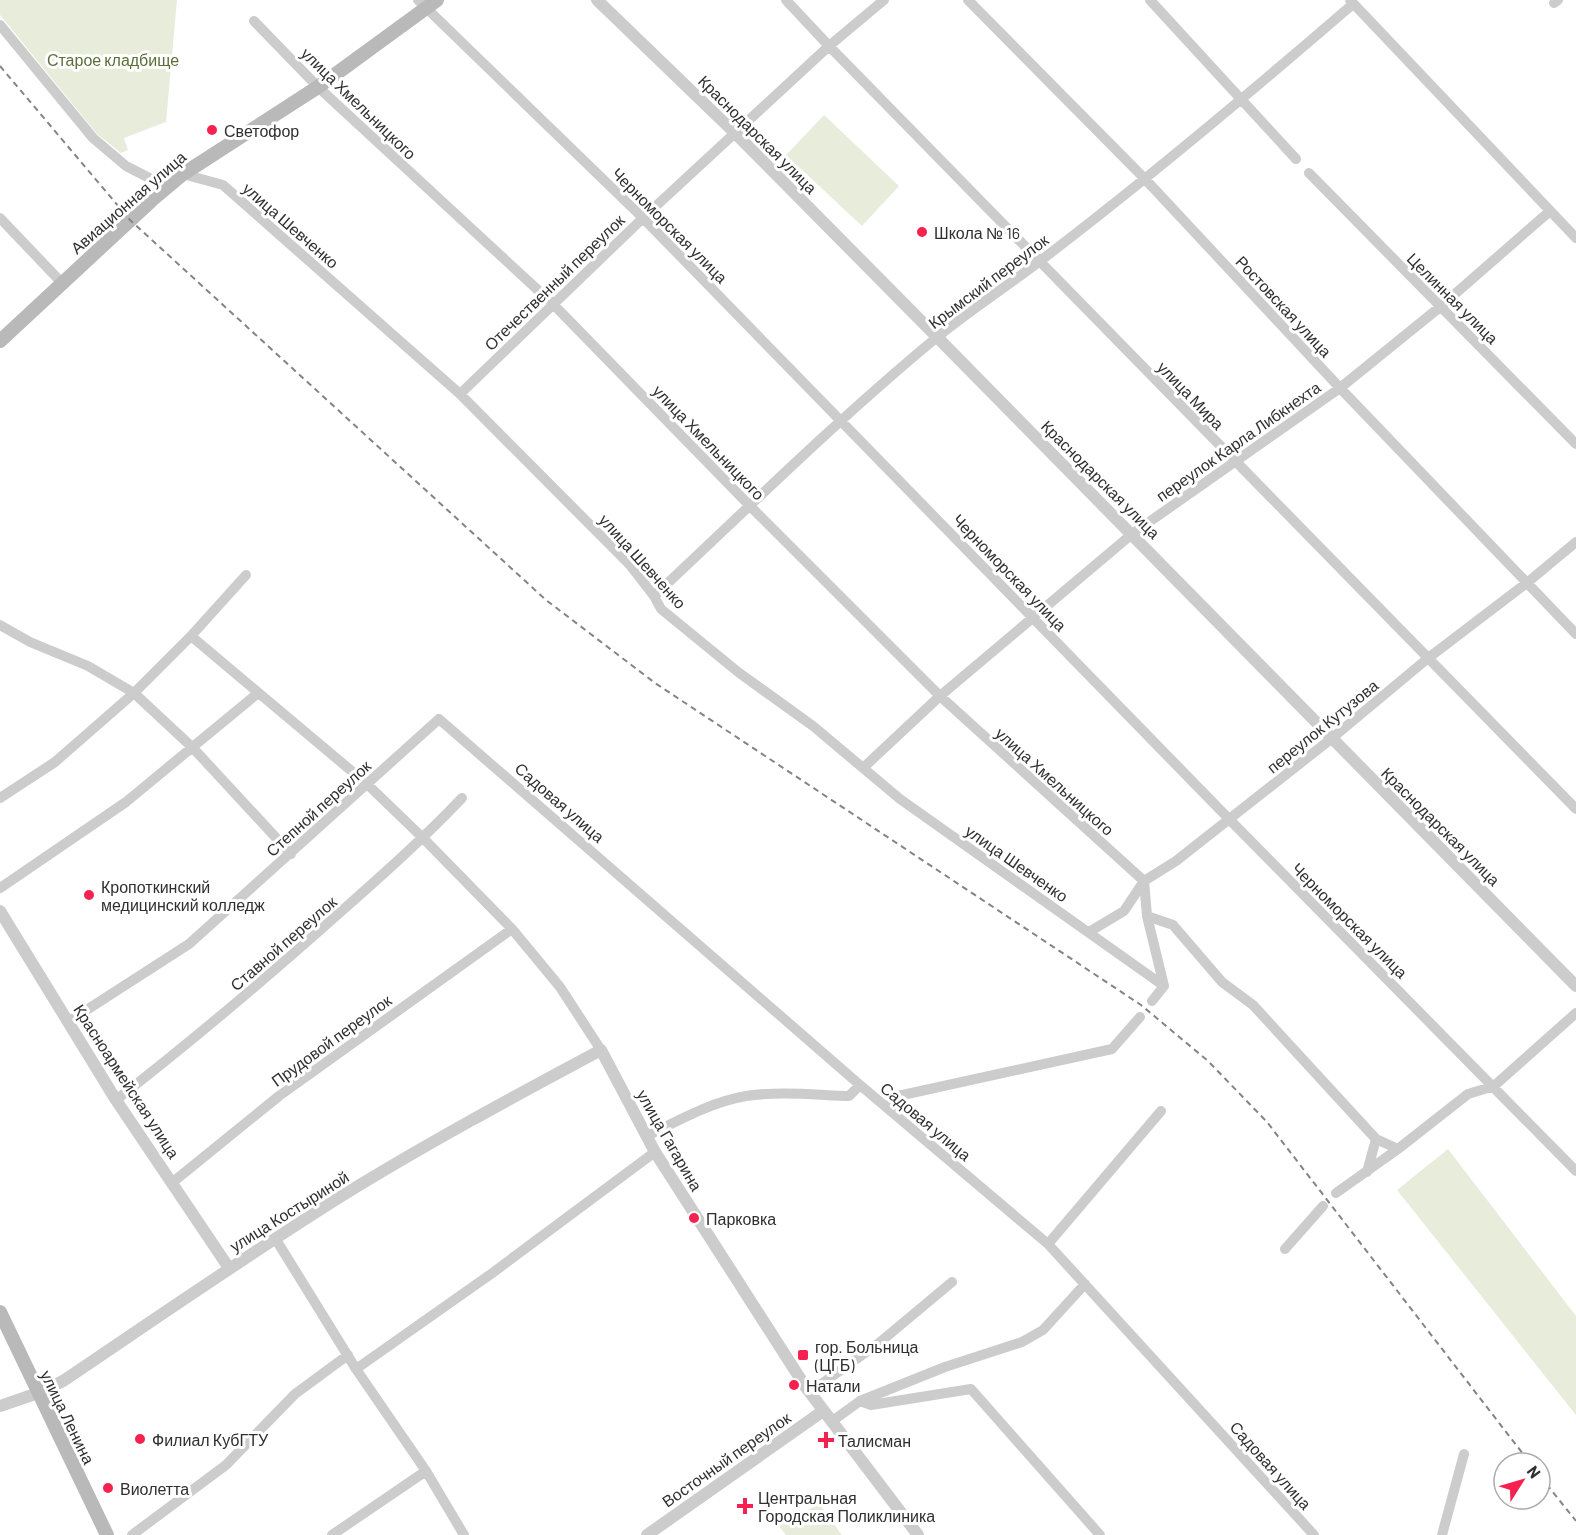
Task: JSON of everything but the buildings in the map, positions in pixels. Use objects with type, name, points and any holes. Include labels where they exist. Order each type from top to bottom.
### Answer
[{"type":"main road","name":"Авиационная улица","points":[[0,341],[183,174],[318,87],[427,3]]},
{"type":"main road","name":"улица Ленина","points":[[0,1312],[106,1535]]},
{"type":"street","name":"Краснодарская улица","points":[[597,0],[736,134],[1576,986]]},
{"type":"street","name":"улица Мира","points":[[786,0],[1427,659],[1576,809]]},
{"type":"street","name":"Отечественный переулок","points":[[460,394],[643,218],[829,46],[884,0]]},
{"type":"street","name":"Ростовская улица","points":[[968,0],[1144,179],[1576,634]]},
{"type":"street","points":[[1150,0],[1296,159]]},
{"type":"street","name":"Крымский переулок","points":[[654,596],[841,420],[937,337],[1040,261],[1144,179],[1241,100],[1352,2]]},
{"type":"street","points":[[1352,2],[1576,238]]},
{"type":"street","name":"Черноморская улица","points":[[427,3],[643,218],[1576,1171]]},
{"type":"street","name":"улица Хмельницкого","points":[[254,21],[318,87],[553,304],[940,696],[1144,881]]},
{"type":"street","points":[[0,25],[93,138],[126,166],[167,187]]},
{"type":"street","name":"Целинная улица","points":[[1309,173],[1576,444]]},
{"type":"street","name":"улица Шевченко","points":[[183,174],[223,185],[460,394],[630,566],[654,596],[661,609],[738,672],[813,726],[900,799],[1164,986]]},
{"type":"street","name":"переулок Карла Либкнехта","points":[[863,768],[940,696],[1032,616],[1132,534],[1340,388],[1440,307],[1550,211]]},
{"type":"street","points":[[0,218],[62,283]]},
{"type":"street","name":"переулок Кутузова","points":[[1089,932],[1124,911],[1144,881],[1176,861],[1576,542]]},
{"type":"street","points":[[0,798],[55,762],[135,693],[246,575]]},
{"type":"street","points":[[0,625],[30,642],[88,666],[135,693],[193,748],[291,854]]},
{"type":"street","name":"улица Гагарина","points":[[191,636],[367,784],[424,838],[512,929],[560,987],[601,1050],[655,1152],[810,1392],[918,1535]]},
{"type":"street","points":[[0,888],[126,802],[258,693]]},
{"type":"street","name":"Степной переулок","points":[[68,1022],[189,944],[439,718],[489,760]]},
{"type":"street","name":"Садовая улица","points":[[489,760],[860,1085],[1048,1244],[1314,1535]]},
{"type":"street","name":"Ставной переулок","points":[[116,1100],[210,1026],[424,838],[462,798]]},
{"type":"street","points":[[1144,881],[1147,915],[1164,986],[1152,1001]]},
{"type":"street","name":"Красноармейская улица","points":[[0,911],[116,1100],[229,1268]]},
{"type":"street","points":[[1147,915],[1173,926],[1222,982],[1253,1005],[1376,1139],[1398,1149]]},
{"type":"street","name":"Прудовой переулок","points":[[173,1182],[279,1096],[512,929]]},
{"type":"street","points":[[1336,1193],[1398,1149],[1468,1094],[1494,1086],[1576,1013]]},
{"type":"street","points":[[887,1107],[898,1096],[1112,1049],[1140,1017]]},
{"type":"street","name":"улица Костыриной","points":[[0,1406],[38,1393],[63,1381],[274,1238],[511,1098],[601,1050]]},
{"type":"street","points":[[647,1136],[691,1113],[748,1096],[849,1096],[860,1085]]},
{"type":"street","points":[[1048,1244],[1161,1111]]},
{"type":"street","points":[[1367,1172],[1376,1139]]},
{"type":"street","points":[[356,1369],[492,1274],[655,1152]]},
{"type":"street","points":[[1285,1249],[1323,1206]]},
{"type":"street","points":[[274,1238],[356,1369],[426,1472],[464,1535]]},
{"type":"street","points":[[810,1392],[879,1343],[952,1282]]},
{"type":"street","points":[[831,1422],[860,1401],[945,1367],[1022,1342],[1042,1330],[1085,1284]]},
{"type":"street","points":[[132,1535],[226,1465],[296,1394],[348,1356]]},
{"type":"street","points":[[860,1401],[871,1405],[971,1389],[1100,1535]]},
{"type":"street","name":"Восточный переулок","points":[[648,1535],[823,1411]]},
{"type":"street","points":[[1442,1535],[1464,1454]]},
{"type":"street","points":[[332,1535],[426,1472]]},
{"type":"green space","name":"Старое кладбище","points":[[0,0],[177,0],[166,122],[124,138],[128,150],[121,153],[97,134],[0,15]]},
{"type":"green space","points":[[824,115],[899,186],[862,226],[786,155]]},
{"type":"green space","points":[[1448,1149],[1576,1316],[1576,1415],[1397,1190]]},
{"type":"green space","points":[[819,1504],[842,1535],[786,1535],[779,1526]]},
{"type":"railway","points":[[0,66],[130,220],[546,600],[655,683],[1141,1005],[1208,1061],[1267,1122],[1521,1451]]},
{"type":"railway","points":[[1552,1491],[1576,1521]]},
{"type":"place","name":"Светофор","points":[[212,130]]},
{"type":"place","name":"Школа № 16","points":[[922,232]]},
{"type":"place","name":"Кропоткинский медицинский колледж","points":[[89,895]]},
{"type":"place","name":"Парковка","points":[[694,1218]]},
{"type":"place","name":"гор. Больница (ЦГБ)","points":[[803,1355]]},
{"type":"place","name":"Натали","points":[[794,1385]]},
{"type":"place","name":"Филиал КубГТУ","points":[[140,1439]]},
{"type":"place","name":"Талисман","points":[[826,1440]]},
{"type":"place","name":"Виолетта","points":[[108,1488]]},
{"type":"place","name":"Центральная Городская Поликлиника","points":[[745,1506]]}]
